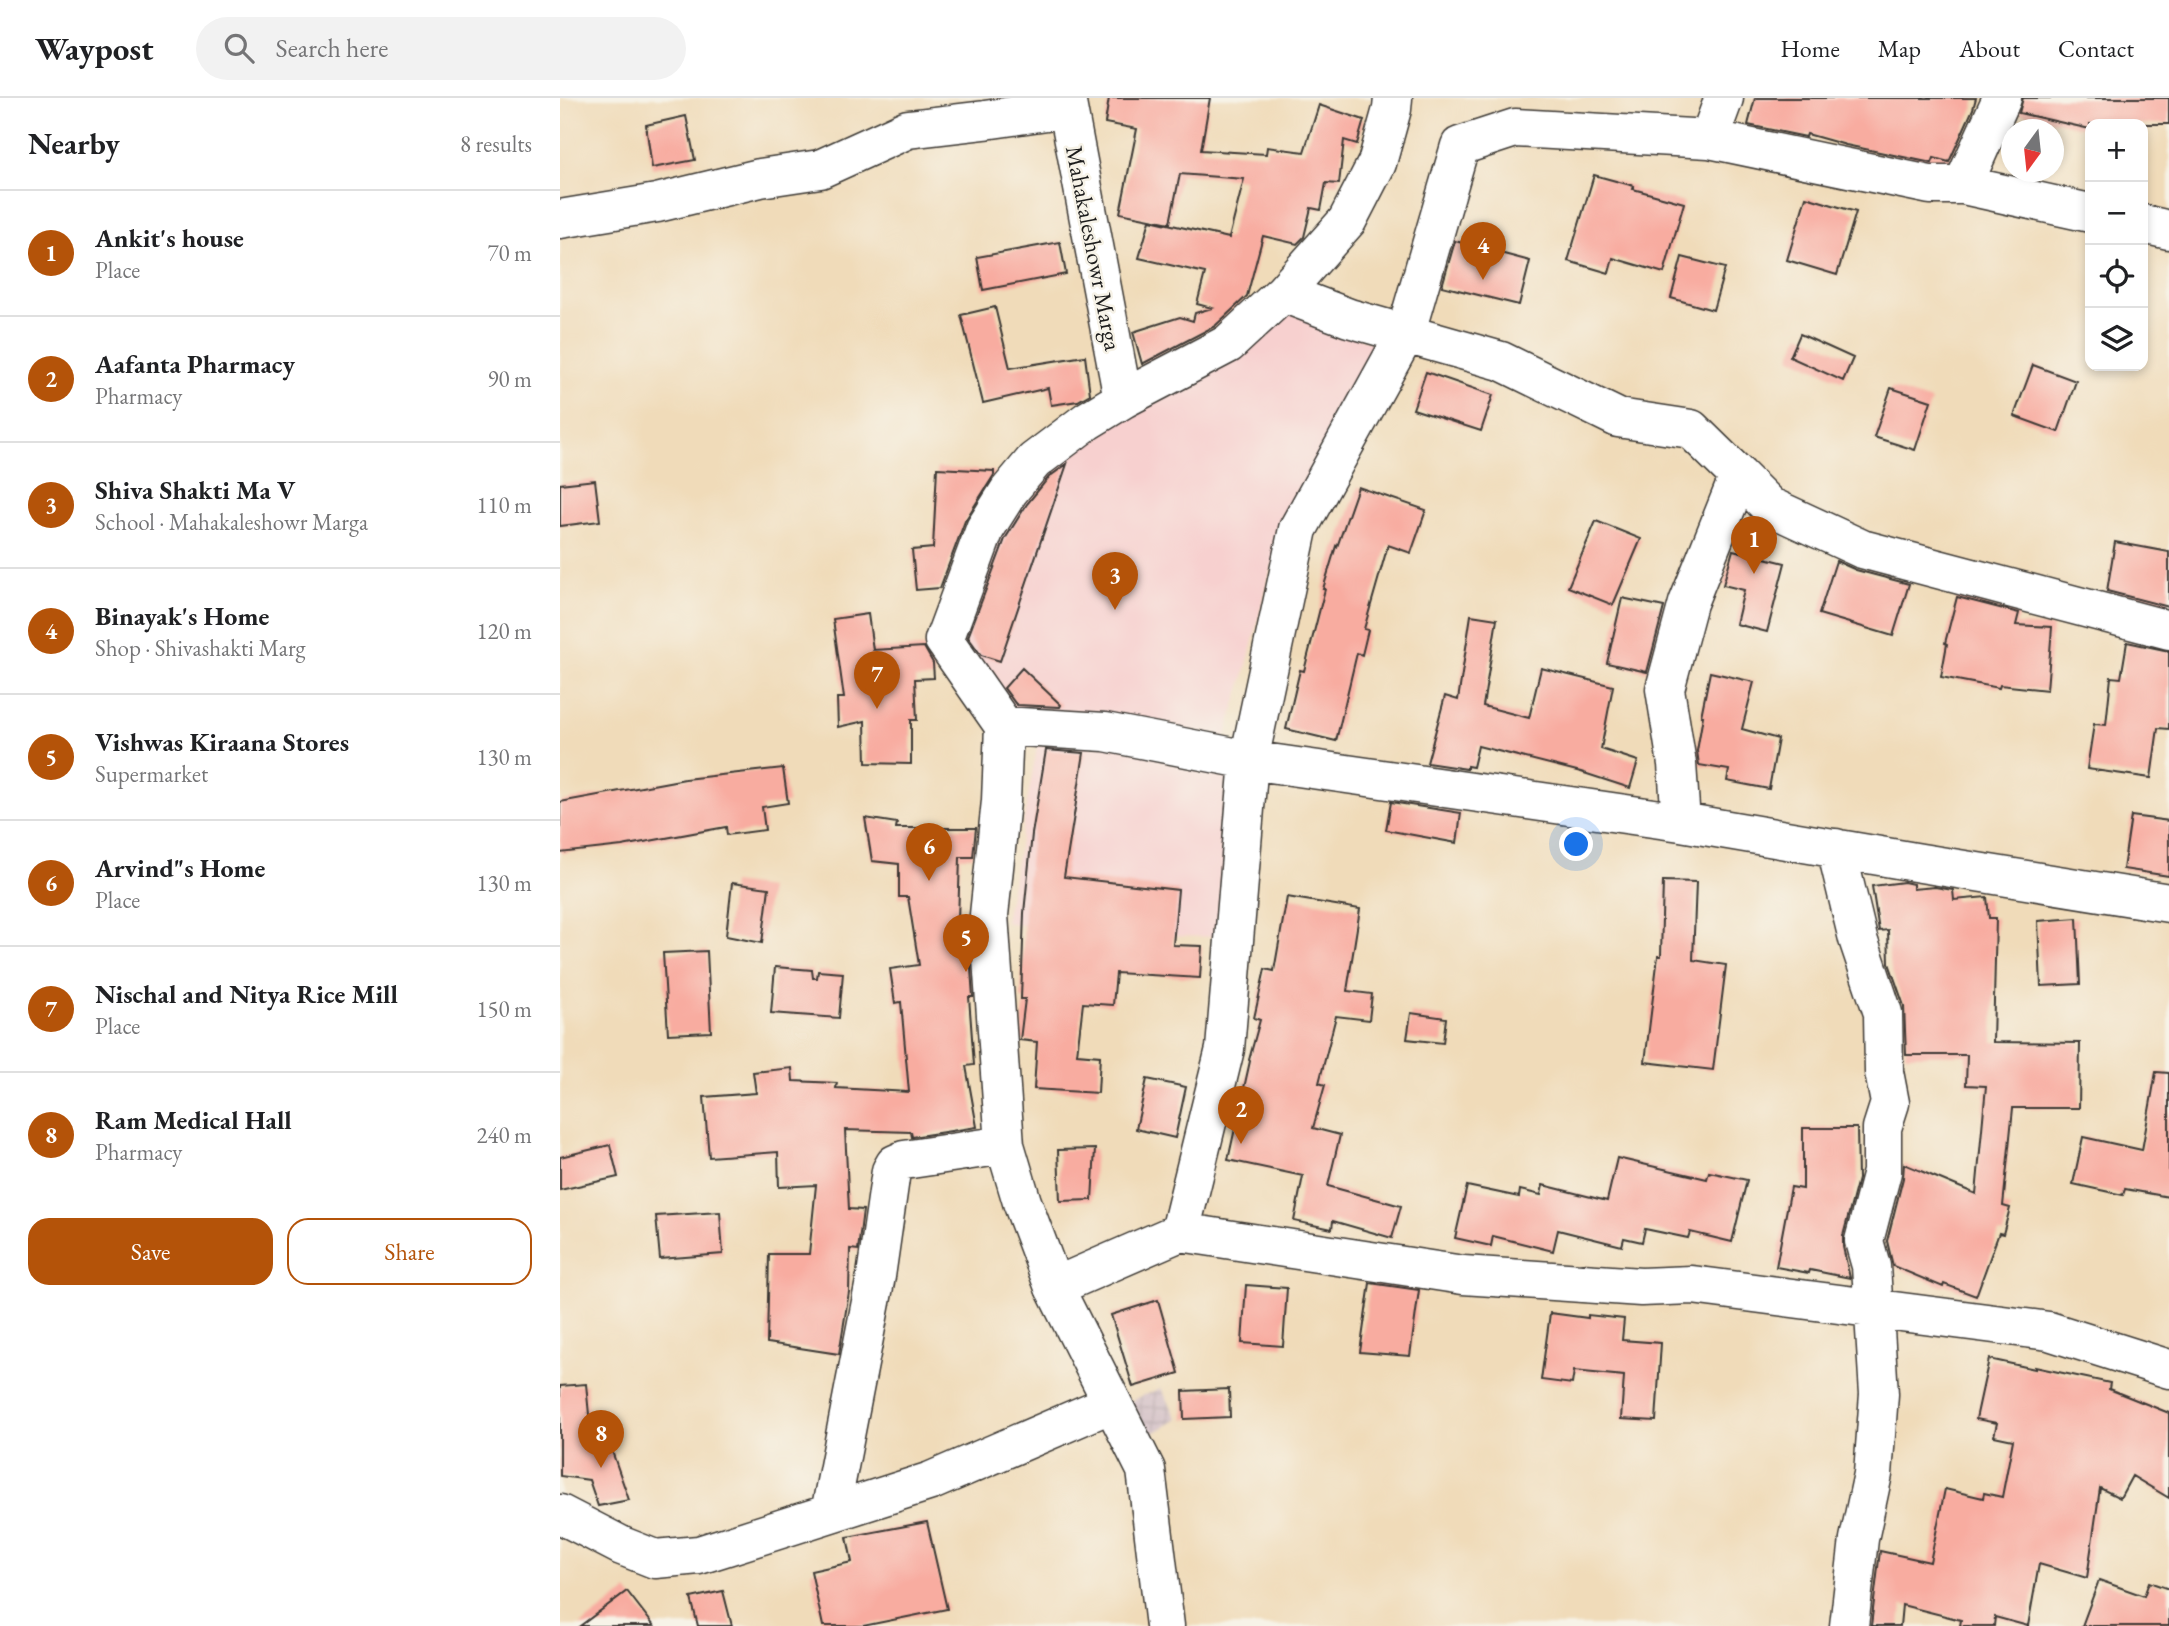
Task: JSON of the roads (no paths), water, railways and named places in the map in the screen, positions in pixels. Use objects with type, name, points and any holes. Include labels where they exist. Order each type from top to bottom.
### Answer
[{"type":"street","points":[[1165,1626],[1146,1470],[1054,1287],[1022,1202],[1005,1145],[989,915],[1001,801],[1004,726],[944,640],[985,528],[1009,491],[1034,461],[1087,421],[1228,344],[1283,293],[1347,221],[1377,163],[1393,98]]},
{"type":"street","points":[[1709,139],[1724,98]]},
{"type":"street","points":[[1964,186],[2002,98]]},
{"type":"street","points":[[560,219],[657,203],[760,178],[820,169],[908,128],[985,120],[1066,103]]},
{"type":"street","name":"Mahakaleshowr Marga","points":[[1066,103],[1123,399]]},
{"type":"street","points":[[1180,1232],[1225,1049],[1250,760],[1298,529],[1405,335],[1461,146],[1515,128],[1709,139],[1930,185],[1964,186],[2085,212]]},
{"type":"street","points":[[2148,225],[2169,230]]},
{"type":"street","points":[[1283,293],[1349,318],[1500,361],[1618,418],[1691,429],[1769,506],[1862,549],[2169,630]]},
{"type":"street","points":[[1681,822],[1677,764],[1665,689],[1688,603],[1739,476]]},
{"type":"street","points":[[1004,726],[1105,732],[1250,760],[1681,822],[2169,903]]},
{"type":"street","points":[[1836,848],[1858,939],[1882,1013],[1884,1072],[1890,1103],[1882,1128],[1882,1172],[1864,1241],[1871,1266],[1879,1394],[1873,1474],[1859,1539],[1849,1626]]},
{"type":"street","points":[[830,1513],[876,1276],[891,1171],[895,1164],[904,1160],[1005,1145]]},
{"type":"street","points":[[1054,1287],[1180,1232],[1463,1275],[1642,1287],[1692,1285],[2049,1331],[2169,1369]]},
{"type":"street","points":[[560,1514],[622,1546],[655,1559],[699,1555],[931,1481],[1112,1403]]},
{"type":"place","name":"Binayak's Home","points":[[1483,280]]},
{"type":"place","name":"Ankit's house","points":[[1754,574]]},
{"type":"place","name":"Shiva Shakti Ma V","points":[[1115,610]]},
{"type":"place","name":"Nischal and Nitya Rice Mill","points":[[877,709]]},
{"type":"place","name":"Arvind\"s Home","points":[[929,881]]},
{"type":"place","name":"Vishwas Kiraana Stores","points":[[966,972]]},
{"type":"place","name":"Aafanta Pharmacy","points":[[1241,1144]]},
{"type":"place","name":"Ram Medical Hall","points":[[601,1468]]}]
